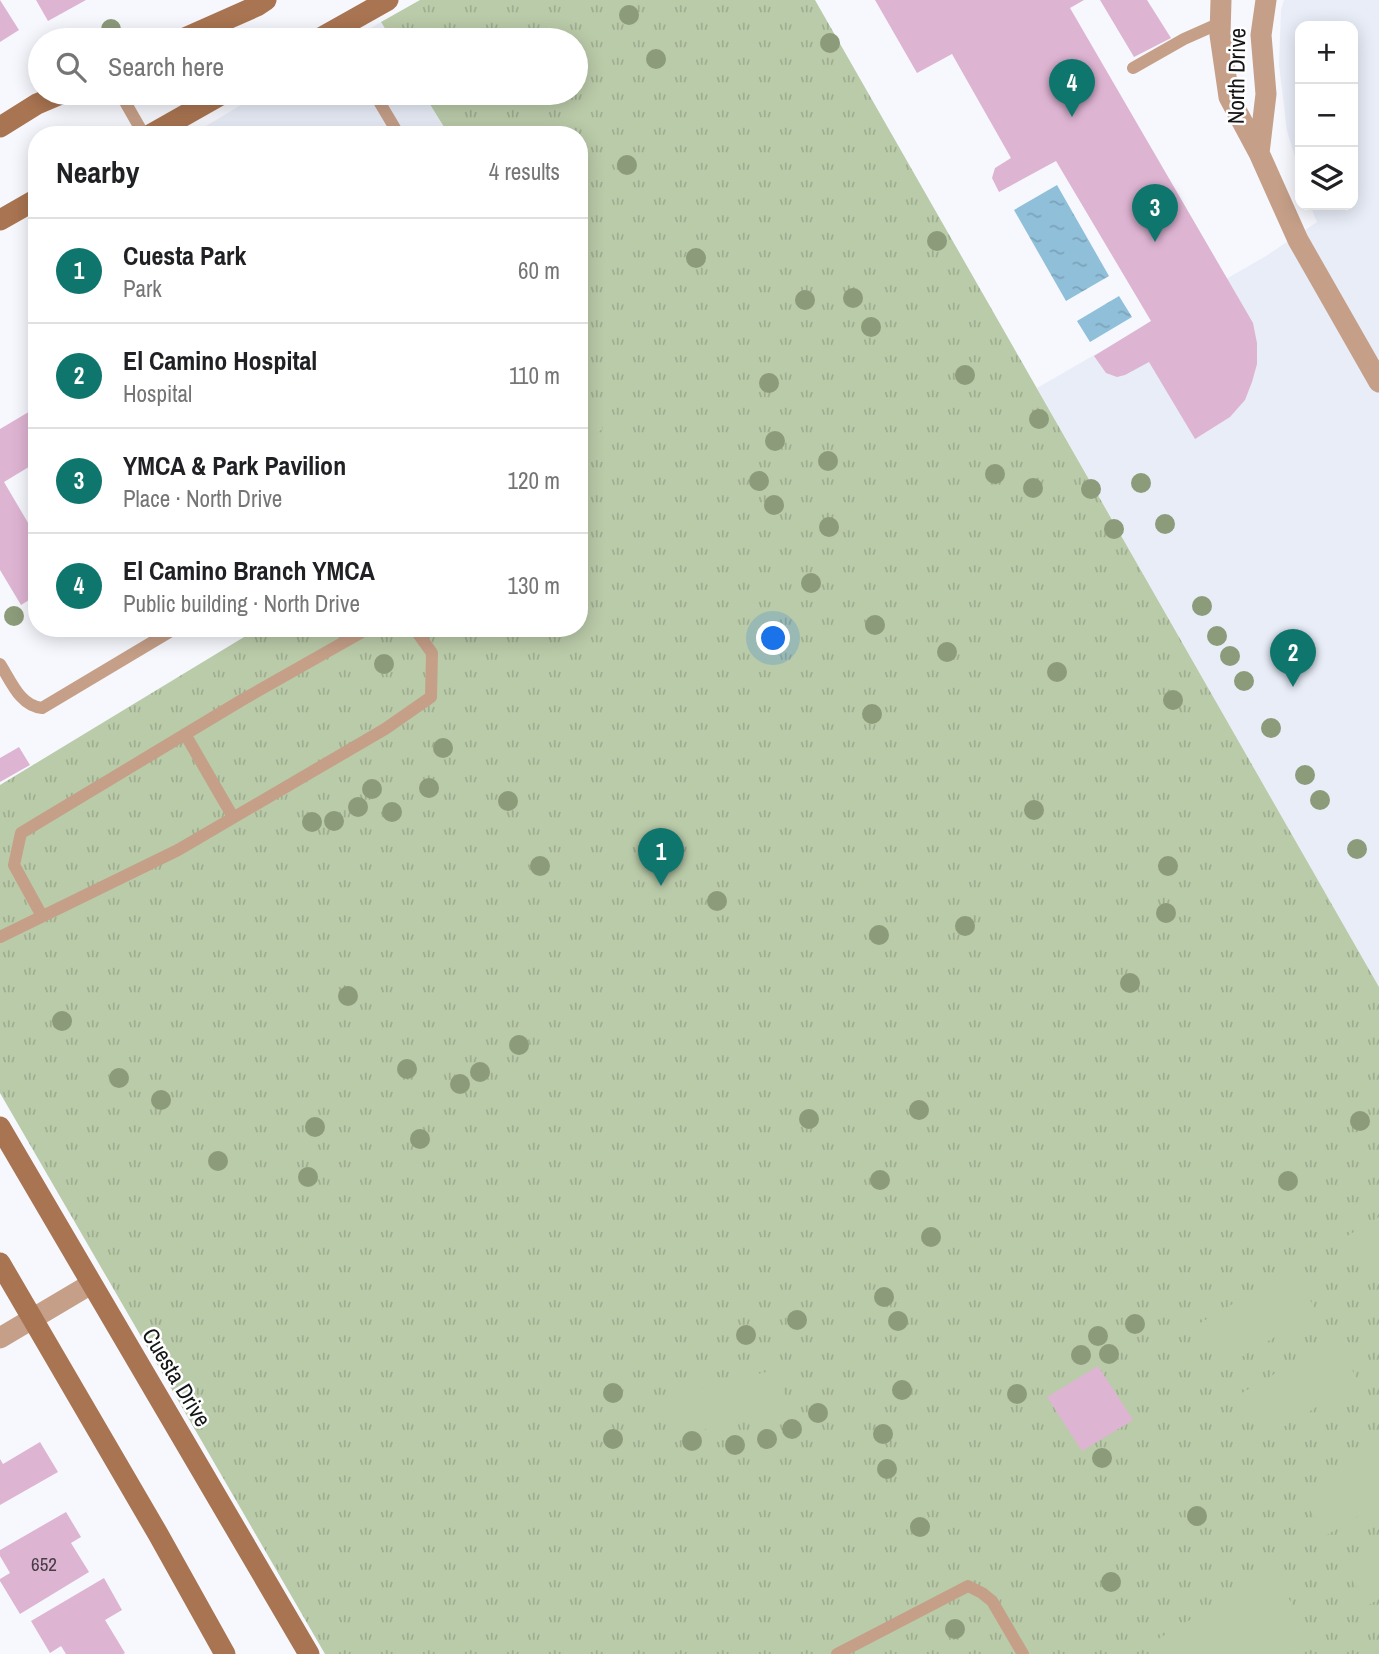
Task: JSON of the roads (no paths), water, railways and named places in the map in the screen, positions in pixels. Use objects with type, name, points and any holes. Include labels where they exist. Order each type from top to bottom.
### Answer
[{"type":"main road","points":[[207,28],[266,0]]},
{"type":"main road","points":[[338,28],[388,0]]},
{"type":"main road","points":[[0,127],[35,105]]},
{"type":"main road","points":[[166,126],[204,105]]},
{"type":"main road","points":[[0,220],[28,204]]},
{"type":"main road","name":"Cuesta Drive","points":[[0,1127],[309,1654]]},
{"type":"main road","points":[[0,1264],[225,1654]]},
{"type":"street","name":"North Drive","points":[[1221,0],[1220,35],[1230,97],[1259,153],[1298,240],[1379,382]]},
{"type":"street","name":"North Drive","points":[[1259,153],[1266,94],[1261,34],[1266,0]]},
{"type":"street","points":[[0,1338],[91,1284]]},
{"type":"lane","points":[[1133,68],[1184,39],[1220,23]]},
{"type":"lane","points":[[127,105],[139,126]]},
{"type":"lane","points":[[381,105],[394,126]]},
{"type":"lane","points":[[0,664],[20,696],[32,707],[42,708],[161,637]]},
{"type":"lane","points":[[42,916],[14,865],[21,833],[353,637]]},
{"type":"lane","points":[[0,937],[177,850],[386,729],[431,697],[432,653],[420,637]]},
{"type":"lane","points":[[185,734],[233,817]]},
{"type":"lane","points":[[837,1654],[968,1586],[992,1601],[1023,1654]]},
{"type":"water","points":[[1057,185],[1109,276],[1066,301],[1014,210]]},
{"type":"water","points":[[1119,296],[1132,317],[1090,342],[1077,321]]},
{"type":"place","name":"El Camino Branch YMCA","points":[[1072,117]]},
{"type":"place","name":"YMCA & Park Pavilion","points":[[1155,242]]},
{"type":"place","name":"El Camino Hospital","points":[[1293,687]]},
{"type":"place","name":"Cuesta Park","points":[[661,886]]}]
